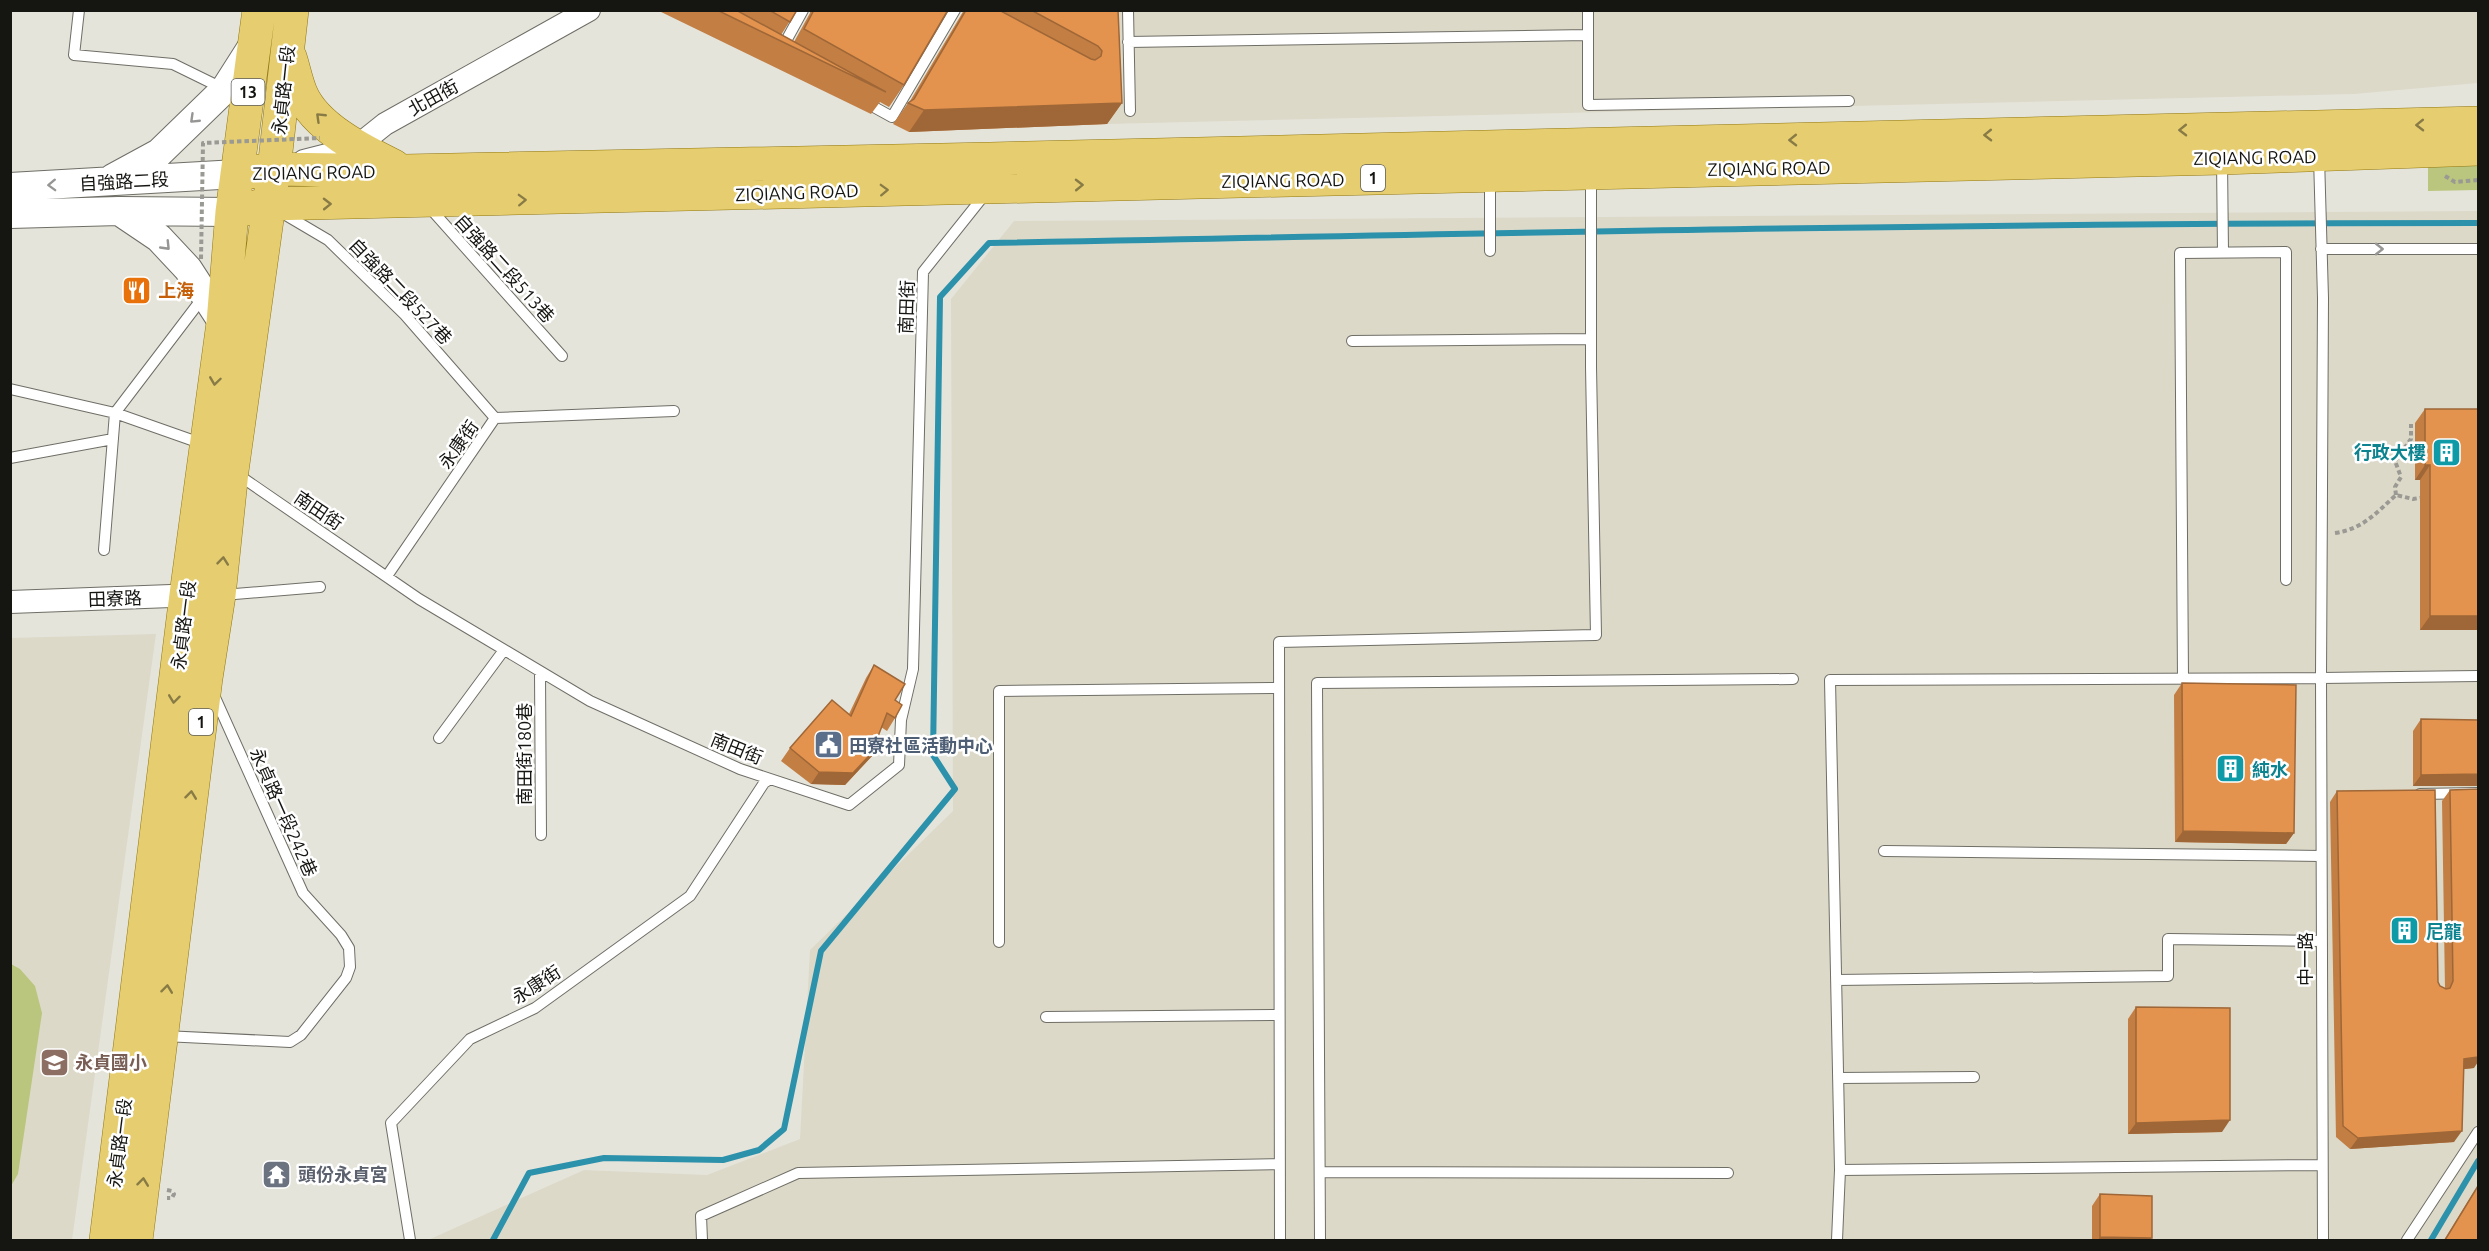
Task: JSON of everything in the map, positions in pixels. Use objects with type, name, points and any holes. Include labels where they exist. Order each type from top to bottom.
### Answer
[{"type":"main road","name":"永貞路一段","points":[[274,169],[292,10]]},
{"type":"main road","name":"永貞路一段","points":[[136,1240],[161,1036],[165,888],[186,596],[223,323],[232,212],[258,26]]},
{"type":"main road","points":[[287,48],[302,95],[316,115],[355,148],[404,171]]},
{"type":"main road","name":"ZIQIANG ROAD","points":[[237,174],[274,169],[990,173],[1489,170],[1589,159],[2318,141],[2478,123]]},
{"type":"main road","name":"ZIQIANG ROAD","points":[[2318,141],[2478,150]]},
{"type":"main road","name":"13","points":[[268,204],[274,169]]},
{"type":"main road","name":"ZIQIANG ROAD","points":[[232,212],[268,204],[424,202],[990,173]]},
{"type":"main road","name":"永貞路一段","points":[[106,1240],[165,888],[206,678],[219,595],[232,471],[268,204]]},
{"type":"street","name":"北田街","points":[[274,169],[355,148],[385,124],[589,10]]},
{"type":"street","points":[[104,183],[159,153],[225,89],[258,26]]},
{"type":"street","name":"自強路二段","points":[[10,187],[237,174]]},
{"type":"street","points":[[119,211],[159,238],[188,269],[223,323]]},
{"type":"street","name":"自強路二段","points":[[10,214],[119,211],[232,212]]},
{"type":"street","name":"田寮路","points":[[10,602],[219,595]]},
{"type":"lane","points":[[79,10],[74,55],[173,64],[225,89]]},
{"type":"lane","points":[[789,60],[773,51],[803,10]]},
{"type":"lane","points":[[1128,10],[1130,111]]},
{"type":"lane","points":[[1588,10],[1588,105],[1849,101]]},
{"type":"lane","points":[[850,94],[892,117],[960,12]]},
{"type":"lane","points":[[1128,42],[1588,35]]},
{"type":"lane","name":"中一路","points":[[2318,141],[2324,298],[2321,678],[2327,795],[2321,855],[2323,1240]]},
{"type":"lane","points":[[2221,144],[2223,253]]},
{"type":"lane","points":[[1280,1240],[1279,642],[1596,635],[1589,159]]},
{"type":"lane","points":[[1489,170],[1490,251]]},
{"type":"lane","name":"南田街","points":[[10,389],[115,412],[206,445],[232,471],[419,599],[590,701],[740,769],[849,805],[899,765],[901,720],[913,669],[923,272],[990,173]]},
{"type":"lane","name":"自強路二段513巷","points":[[424,202],[562,356]]},
{"type":"lane","name":"自強路二段527巷","points":[[268,204],[328,240],[405,315],[495,418]]},
{"type":"lane","points":[[2321,251],[2478,249]]},
{"type":"lane","points":[[2183,679],[2180,253],[2286,252],[2286,580]]},
{"type":"lane","points":[[104,550],[115,412],[206,294]]},
{"type":"lane","points":[[1353,341],[1591,339]]},
{"type":"lane","name":"永康街","points":[[387,576],[495,418],[674,411]]},
{"type":"lane","points":[[10,458],[113,439]]},
{"type":"lane","points":[[219,595],[320,587]]},
{"type":"lane","points":[[439,738],[504,650]]},
{"type":"lane","name":"南田街180巷","points":[[540,672],[541,835]]},
{"type":"lane","points":[[1837,1240],[1840,1170],[1830,680],[2478,676]]},
{"type":"lane","name":"永貞路一段242巷","points":[[161,1036],[290,1042],[301,1035],[346,978],[350,967],[349,948],[341,935],[303,893],[206,678]]},
{"type":"lane","points":[[1320,1240],[1317,683],[1793,679]]},
{"type":"lane","points":[[999,942],[999,691],[1279,688]]},
{"type":"lane","name":"永康街","points":[[410,1240],[391,1123],[470,1039],[535,1008],[690,896],[764,783],[770,779]]},
{"type":"lane","points":[[2412,794],[2478,794]]},
{"type":"lane","points":[[2434,794],[2435,805]]},
{"type":"lane","points":[[1884,851],[2321,855]]},
{"type":"lane","points":[[1836,980],[2168,976],[2168,939],[2321,941]]},
{"type":"lane","points":[[1046,1017],[1279,1015]]},
{"type":"lane","points":[[1838,1078],[1974,1077]]},
{"type":"lane","points":[[2407,1240],[2478,1132]]},
{"type":"lane","points":[[702,1240],[701,1216],[798,1173],[1279,1164]]},
{"type":"lane","points":[[1840,1170],[2321,1165]]},
{"type":"lane","points":[[1320,1172],[1728,1173]]},
{"type":"path","points":[[201,259],[202,143],[320,138]]},
{"type":"path","points":[[2439,173],[2455,182],[2478,180]]},
{"type":"path","points":[[2396,495],[2395,487],[2401,477],[2395,461],[2411,439],[2411,424]]},
{"type":"path","points":[[2322,535],[2352,530],[2396,495]]},
{"type":"path","points":[[2396,495],[2413,499],[2426,496]]},
{"type":"path","points":[[163,1190],[173,1191],[172,1198],[168,1198]]},
{"type":"shaded area","points":[[1107,11],[2478,11],[2478,83],[2354,94],[1107,124]]},
{"type":"shaded area","points":[[2478,211],[2478,1240],[428,1240],[584,1170],[707,1175],[800,1139],[810,950],[953,811],[951,299],[1014,221]]},
{"type":"shaded area","name":"永貞國小","points":[[156,634],[72,1240],[11,1240],[10,638]]},
{"type":"green space","points":[[2478,163],[2478,190],[2428,191],[2428,167]]},
{"type":"green space","points":[[11,964],[20,969],[35,986],[42,1013],[18,1174],[11,1186]]},
{"type":"building","points":[[717,10],[736,10],[886,92]]},
{"type":"building","points":[[769,10],[797,10],[790,22]]},
{"type":"building","points":[[814,10],[948,10],[904,85],[804,29]]},
{"type":"building","points":[[966,10],[999,10],[1095,60],[1101,56],[1102,51],[1098,46],[1031,10],[1118,10],[1122,103],[924,110],[908,103],[914,99]]},
{"type":"building","points":[[2425,409],[2478,409],[2478,616],[2430,616],[2430,465],[2425,465]]},
{"type":"building","points":[[874,665],[905,684],[895,700],[902,705],[895,718],[887,713],[877,739],[881,743],[853,773],[819,772],[790,748],[832,700],[851,716]]},
{"type":"building","name":"純水","points":[[2182,683],[2296,685],[2294,833],[2183,831]]},
{"type":"building","points":[[2421,719],[2478,720],[2478,774],[2421,775]]},
{"type":"building","name":"尼龍","points":[[2478,789],[2478,1057],[2464,1059],[2462,1131],[2358,1138],[2343,1126],[2337,791],[2435,790],[2438,982],[2446,989],[2450,988],[2453,981],[2450,790]]},
{"type":"building","points":[[2136,1007],[2230,1008],[2230,1120],[2136,1123]]},
{"type":"building","points":[[2478,1186],[2478,1240],[2445,1240]]},
{"type":"building","points":[[2100,1194],[2152,1196],[2152,1238],[2100,1237]]},
{"type":"waterway","points":[[493,1240],[529,1173],[604,1158],[723,1160],[759,1150],[784,1129],[821,951],[955,789],[933,755],[940,297],[989,243],[1547,232],[2478,223]]},
{"type":"waterway","points":[[2431,1240],[2478,1161]]},
{"type":"place","name":"上海","points":[[137,290]]},
{"type":"place","name":"行政大樓","points":[[2447,452]]},
{"type":"place","name":"田寮社區活動中心","points":[[828,745]]},
{"type":"place","name":"純水","points":[[2231,769]]},
{"type":"place","name":"尼龍","points":[[2405,931]]},
{"type":"place","name":"永貞國小","points":[[54,1062]]},
{"type":"place","name":"頭份永貞宮","points":[[277,1174]]}]
